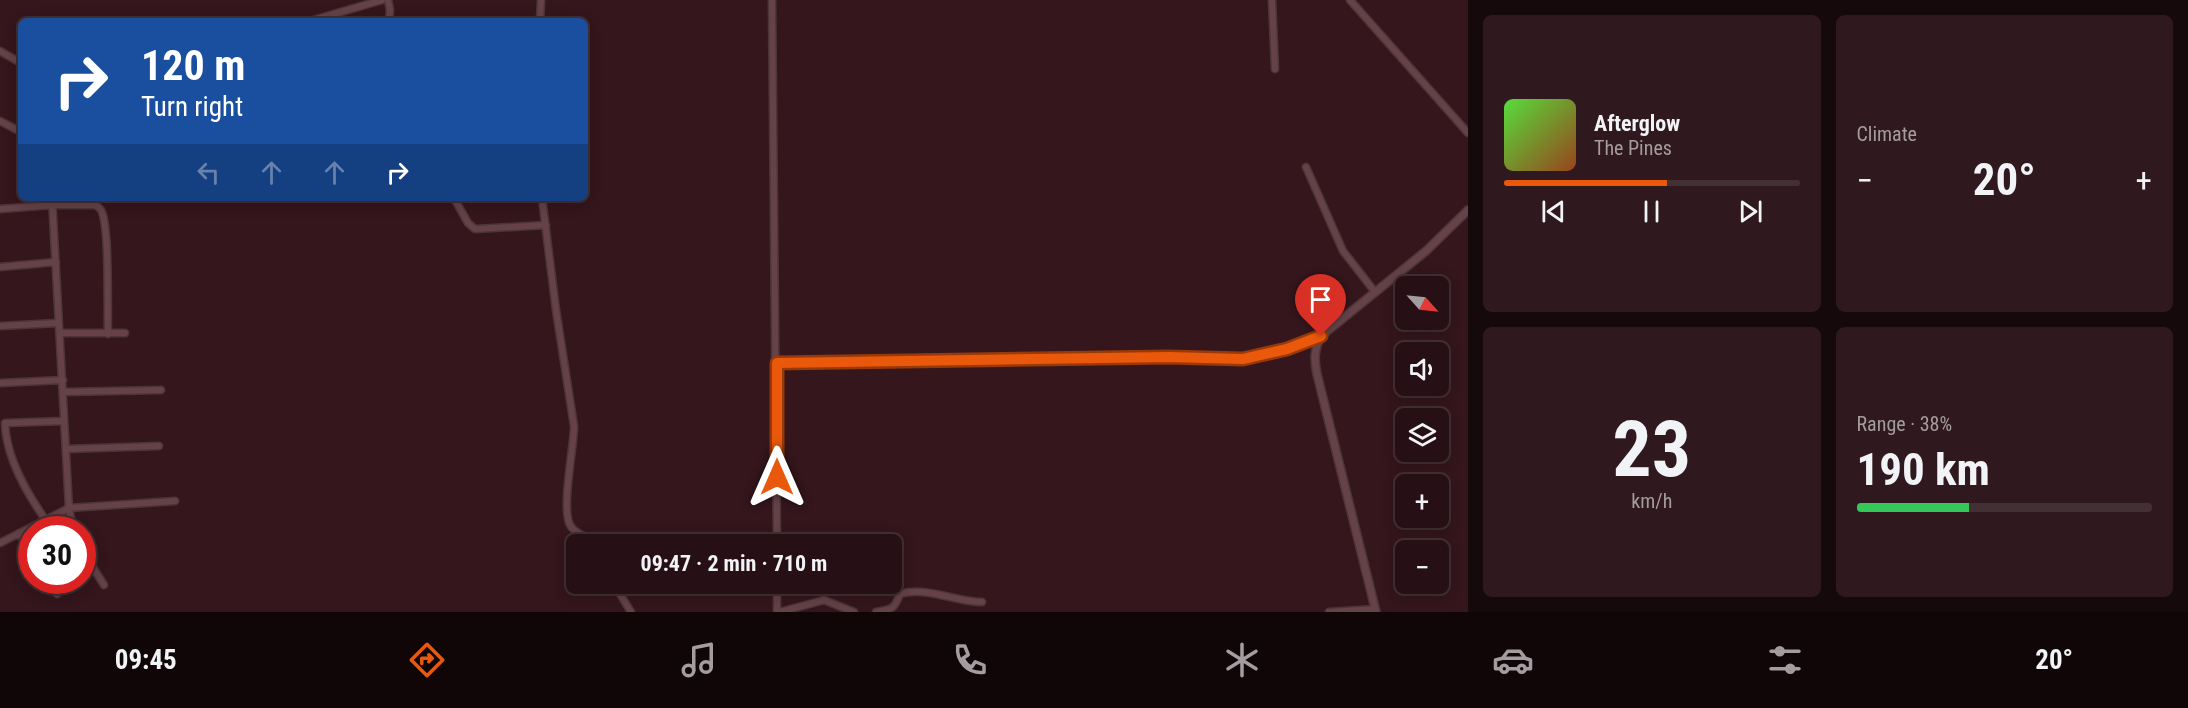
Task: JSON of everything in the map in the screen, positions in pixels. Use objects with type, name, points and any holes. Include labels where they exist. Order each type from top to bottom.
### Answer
[{"type":"street","points":[[320,18],[382,0]]},
{"type":"street","points":[[388,0],[389,18]]},
{"type":"street","points":[[540,18],[541,0]]},
{"type":"street","points":[[772,0],[777,534]]},
{"type":"street","points":[[1272,0],[1275,69]]},
{"type":"street","points":[[1350,0],[1468,133]]},
{"type":"street","points":[[0,51],[18,61]]},
{"type":"street","points":[[0,121],[18,130]]},
{"type":"street","points":[[1306,167],[1343,251],[1375,292]]},
{"type":"street","points":[[53,201],[70,516]]},
{"type":"street","points":[[0,209],[53,201],[94,205],[102,212],[106,238],[108,333]]},
{"type":"street","points":[[456,201],[468,223],[475,229],[546,225]]},
{"type":"street","points":[[542,201],[574,426],[569,465],[568,517],[570,525],[581,534]]},
{"type":"street","points":[[777,363],[1168,357],[1243,359],[1287,349],[1321,336],[1426,251],[1467,213]]},
{"type":"street","points":[[0,267],[56,262]]},
{"type":"street","points":[[0,326],[58,323]]},
{"type":"street","points":[[60,333],[125,333]]},
{"type":"street","points":[[1321,336],[1315,348],[1315,368],[1376,610],[1329,612]]},
{"type":"street","points":[[0,383],[63,380]]},
{"type":"street","points":[[64,392],[161,390]]},
{"type":"street","points":[[43,516],[26,491],[17,471],[5,423],[64,422]]},
{"type":"street","points":[[66,449],[159,446]]},
{"type":"street","points":[[52,516],[69,508],[175,501]]},
{"type":"street","points":[[0,543],[18,534]]},
{"type":"street","points":[[96,572],[104,585]]},
{"type":"street","points":[[876,612],[893,608],[900,594],[916,592],[968,602],[982,602]]},
{"type":"street","points":[[620,594],[631,612]]},
{"type":"street","points":[[777,594],[778,612],[816,600],[824,600],[854,612]]},
{"type":"route","points":[[777,477],[777,363],[1168,357],[1243,359],[1287,349],[1321,336]]}]
